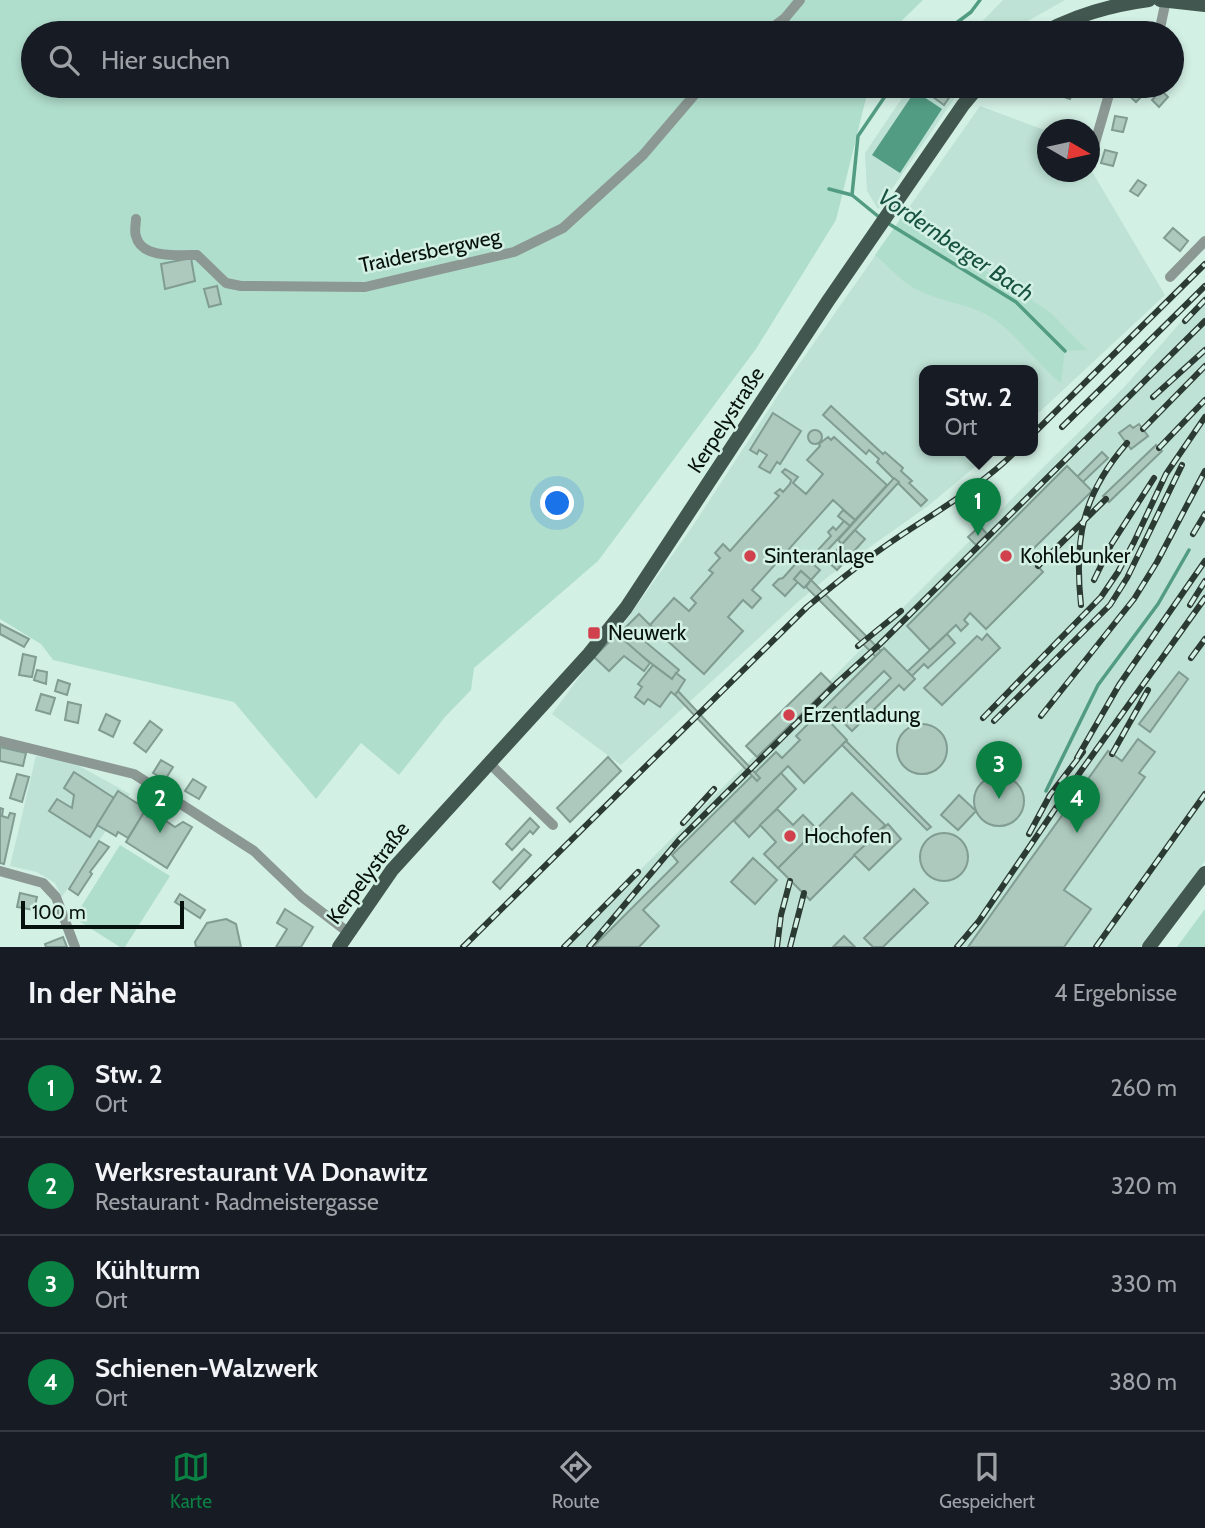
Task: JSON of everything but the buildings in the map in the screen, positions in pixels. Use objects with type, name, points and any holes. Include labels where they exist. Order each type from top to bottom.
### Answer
[{"type":"main road","points":[[1069,21],[1086,13],[1120,4],[1149,0]]},
{"type":"main road","points":[[1160,0],[1205,5]]},
{"type":"main road","name":"Kerpelystraße","points":[[339,947],[392,870],[589,654],[626,608],[828,301],[970,98]]},
{"type":"main road","points":[[1149,947],[1205,873]]},
{"type":"street","points":[[781,21],[800,0]]},
{"type":"street","points":[[1162,21],[1166,0]]},
{"type":"street","name":"Traidersbergweg","points":[[136,219],[136,237],[145,249],[165,255],[197,255],[226,283],[241,286],[365,287],[425,274],[514,252],[563,228],[643,155],[692,98]]},
{"type":"street","points":[[1100,125],[1108,98]]},
{"type":"street","points":[[1170,277],[1205,241]]},
{"type":"street","points":[[0,741],[134,774],[254,851],[302,897],[349,933]]},
{"type":"street","points":[[489,762],[553,825]]},
{"type":"street","points":[[0,871],[43,883],[56,897],[75,947]]},
{"type":"shaded area","points":[[0,0],[923,0],[901,21],[21,21],[21,98],[866,98],[836,220],[756,349],[598,561],[474,668],[471,690],[445,717],[399,775],[361,743],[316,799],[234,702],[53,660],[41,644],[0,619]]},
{"type":"shaded area","points":[[1003,0],[1065,0],[1028,21],[983,21]]},
{"type":"shaded area","points":[[902,98],[955,98],[878,209],[867,191],[865,153]]},
{"type":"shaded area","points":[[910,98],[926,98],[942,109],[900,173],[872,155]]},
{"type":"shaded area","points":[[980,106],[1037,127],[1037,182],[1098,182],[1165,295],[1038,413],[1038,365],[919,365],[919,456],[988,456],[928,506],[829,576],[799,601],[621,765],[552,714],[594,657],[621,628],[692,527],[788,380]]},
{"type":"shaded area","points":[[908,208],[921,216],[947,249],[999,278],[1051,313],[1087,350],[1065,351],[1061,383],[998,322],[978,311],[933,297],[912,287],[875,255]]},
{"type":"shaded area","points":[[1205,294],[1205,861],[1141,947],[563,947],[1126,385]]},
{"type":"shaded area","points":[[36,756],[72,762],[130,794],[62,897],[55,883],[37,872],[10,866]]},
{"type":"shaded area","points":[[120,845],[170,876],[125,947],[120,947],[74,918]]},
{"type":"shaded area","points":[[1205,909],[1205,947],[1177,947]]},
{"type":"waterway","name":"Vordernberger Bach","points":[[959,21],[971,12],[980,0]]},
{"type":"waterway","name":"Vordernberger Bach","points":[[879,217],[852,195],[858,136],[884,98]]},
{"type":"waterway","points":[[829,189],[852,195]]},
{"type":"waterway","name":"Vordernberger Bach","points":[[886,222],[1016,302],[1065,351]]},
{"type":"waterway","name":"Vordernberger Bach","points":[[1046,791],[1098,685],[1158,604],[1189,550]]},
{"type":"railway","points":[[1038,429],[1205,264]]},
{"type":"railway","points":[[1062,427],[1205,286]]},
{"type":"railway","points":[[1185,321],[1205,300]]},
{"type":"railway","points":[[589,947],[679,840],[1205,321]]},
{"type":"railway","points":[[1153,397],[1205,350]]},
{"type":"railway","points":[[1143,429],[1205,366]]},
{"type":"railway","points":[[1159,448],[1205,400]]},
{"type":"railway","points":[[983,718],[1101,597],[1134,542],[1166,474],[1205,417]]},
{"type":"railway","points":[[1081,605],[1079,559],[1084,519],[1100,481],[1127,443]]},
{"type":"railway","points":[[463,947],[807,607],[876,552],[946,506],[1011,456]]},
{"type":"railway","points":[[994,721],[1110,605],[1127,578],[1182,465]]},
{"type":"railway","points":[[1041,716],[1134,599],[1157,562],[1205,471]]},
{"type":"railway","points":[[1094,580],[1111,545],[1154,478]]},
{"type":"railway","points":[[1038,566],[1106,499]]},
{"type":"railway","points":[[1193,534],[1205,514]]},
{"type":"railway","points":[[1077,758],[1119,685],[1205,561]]},
{"type":"railway","points":[[1190,605],[1205,581]]},
{"type":"railway","points":[[957,947],[979,921],[1081,771],[1205,598]]},
{"type":"railway","points":[[858,646],[901,611]]},
{"type":"railway","points":[[1191,658],[1205,639]]},
{"type":"railway","points":[[1112,754],[1148,690]]},
{"type":"railway","points":[[1029,834],[1050,795],[1083,752]]},
{"type":"railway","points":[[683,823],[714,789]]},
{"type":"railway","points":[[1096,947],[1205,794]]},
{"type":"railway","points":[[564,947],[638,872]]},
{"type":"railway","points":[[777,947],[781,915],[790,881]]},
{"type":"railway","points":[[790,947],[804,893]]},
{"type":"place","name":"Stw. 2","points":[[978,536]]},
{"type":"place","name":"Sinteranlage","points":[[750,556]]},
{"type":"place","name":"Kohlebunker","points":[[1006,556]]},
{"type":"place","name":"Neuwerk","points":[[594,633]]},
{"type":"place","name":"Erzentladung","points":[[789,715]]},
{"type":"place","name":"Kühlturm","points":[[999,799]]},
{"type":"place","name":"Werksrestaurant VA Donawitz","points":[[160,833]]},
{"type":"place","name":"Schienen-Walzwerk","points":[[1077,833]]},
{"type":"place","name":"Hochofen","points":[[790,836]]}]
